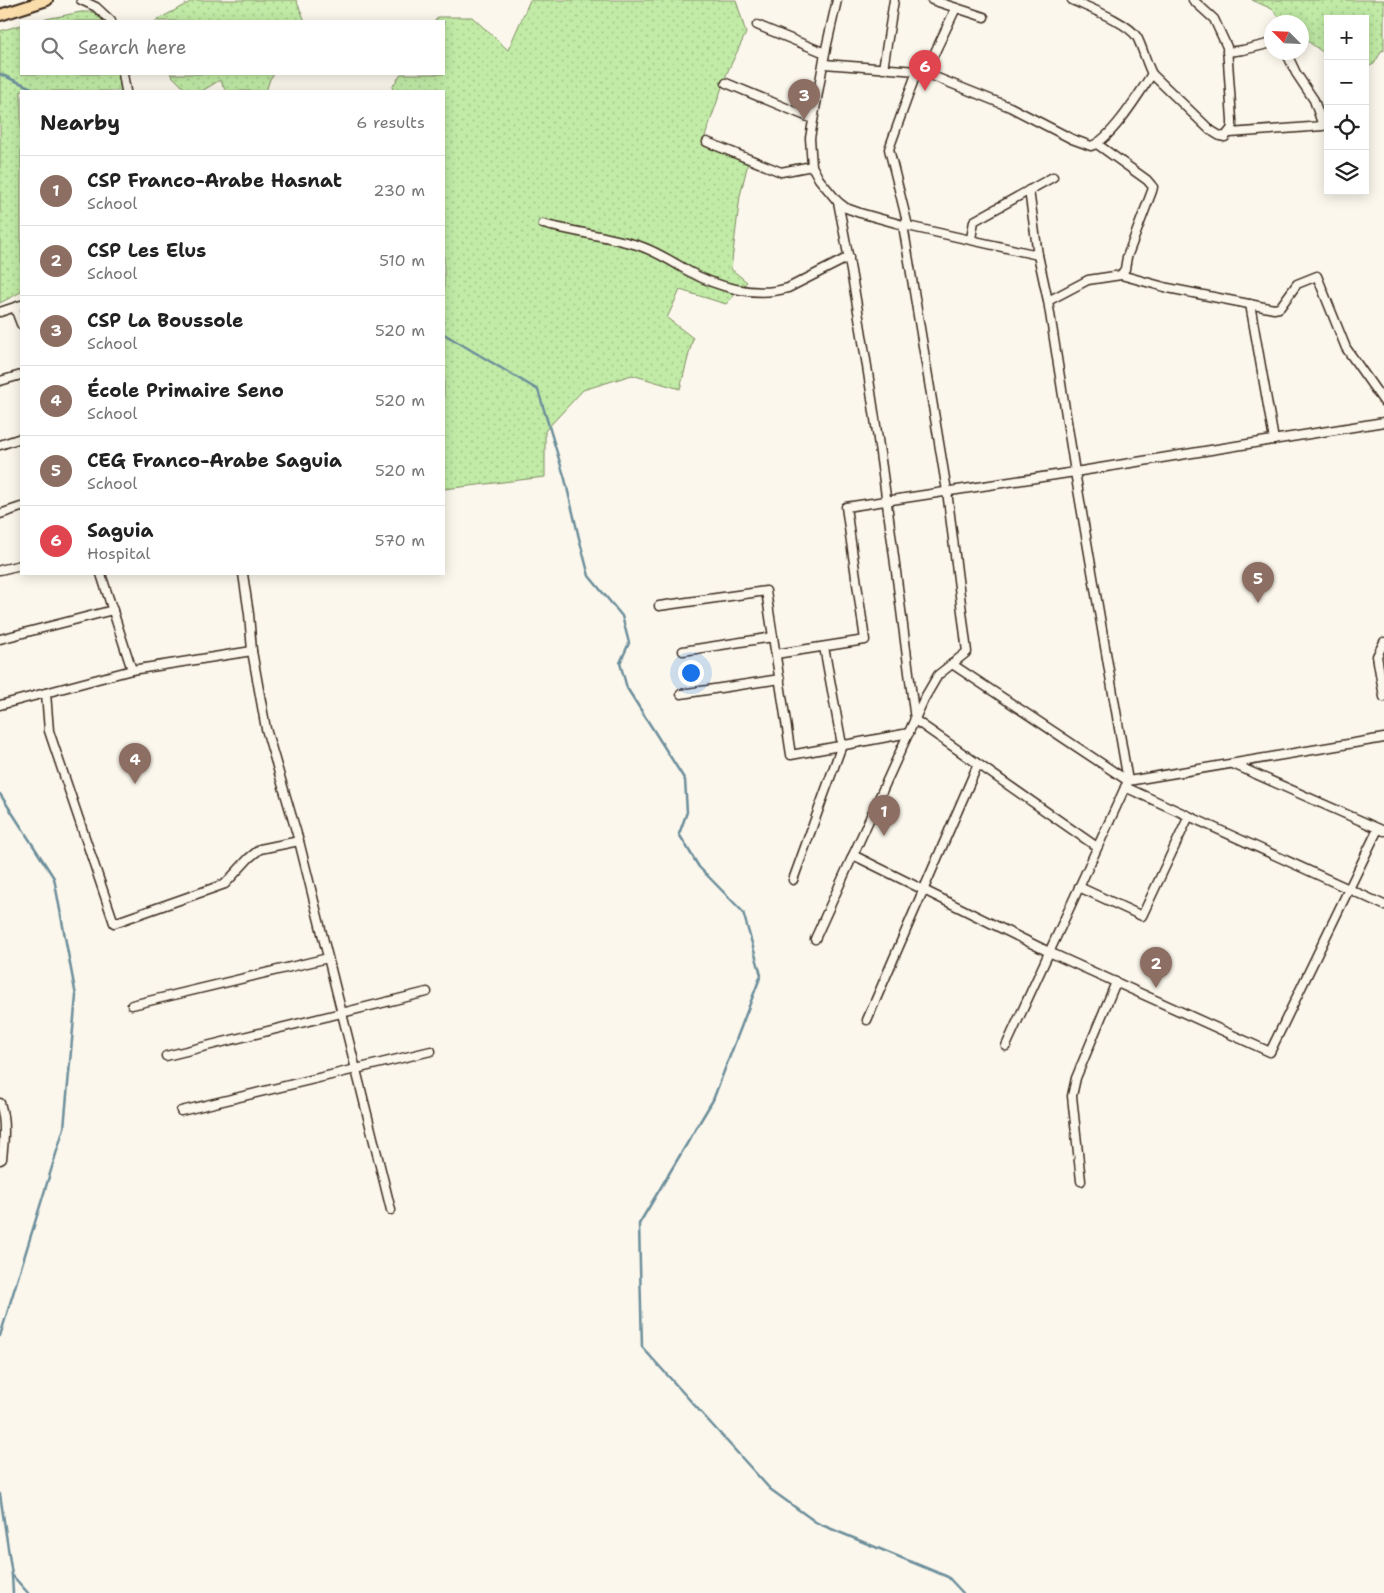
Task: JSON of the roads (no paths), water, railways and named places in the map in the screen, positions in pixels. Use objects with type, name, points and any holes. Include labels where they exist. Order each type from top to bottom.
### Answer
[{"type":"main road","points":[[0,16],[47,0]]},
{"type":"street","points":[[80,0],[96,7],[110,20]]},
{"type":"street","points":[[837,0],[825,53],[810,138],[812,166],[819,180],[838,202],[846,208],[860,213],[906,226],[1038,255]]},
{"type":"street","points":[[883,68],[894,0]]},
{"type":"street","points":[[932,0],[984,17]]},
{"type":"street","points":[[1072,0],[1115,19],[1132,32],[1137,38],[1152,74],[1210,130],[1225,137],[1232,128],[1227,52],[1214,19],[1193,0]]},
{"type":"street","points":[[815,939],[924,699],[938,675],[967,652],[946,491],[906,226],[889,149],[921,72],[956,8]]},
{"type":"street","points":[[757,25],[825,53]]},
{"type":"street","points":[[1227,52],[1264,44]]},
{"type":"street","points":[[1230,133],[1323,126],[1314,100],[1290,60]]},
{"type":"street","points":[[824,64],[921,72],[1010,107],[1072,139],[1091,146],[1097,144],[1120,121],[1152,74]]},
{"type":"street","points":[[123,75],[126,90]]},
{"type":"street","points":[[726,83],[813,119]]},
{"type":"street","points":[[707,142],[781,172],[812,166]]},
{"type":"street","points":[[1097,144],[1147,180],[1152,187],[1121,276]]},
{"type":"street","points":[[971,240],[974,221],[1053,177]]},
{"type":"street","points":[[1006,1046],[1127,784],[1048,301],[1038,255],[1029,190]]},
{"type":"street","points":[[838,202],[849,257],[887,500],[915,720],[1098,847]]},
{"type":"street","points":[[543,224],[570,232],[636,245],[667,257],[694,274],[739,291],[752,292],[788,288],[849,257]]},
{"type":"street","points":[[1048,301],[1088,280],[1121,276],[1178,290],[1279,308],[1297,284],[1318,276],[1346,348],[1384,402]]},
{"type":"street","points":[[1250,304],[1274,440]]},
{"type":"street","points":[[0,312],[18,306]]},
{"type":"street","points":[[0,381],[20,375]]},
{"type":"street","points":[[776,654],[866,640],[846,507],[1384,422]]},
{"type":"street","points":[[0,445],[20,438]]},
{"type":"street","points":[[0,514],[20,507]]},
{"type":"street","points":[[0,570],[20,565]]},
{"type":"street","points":[[101,575],[132,670]]},
{"type":"street","points":[[243,575],[252,650],[266,729],[299,841],[391,1210]]},
{"type":"street","points":[[659,606],[766,591],[791,755],[909,733]]},
{"type":"street","points":[[0,639],[113,610]]},
{"type":"street","points":[[683,651],[773,637]]},
{"type":"street","points":[[1384,642],[1377,656],[1384,696]]},
{"type":"street","points":[[793,880],[842,745],[824,647]]},
{"type":"street","points":[[0,705],[132,670],[252,650]]},
{"type":"street","points":[[952,664],[1127,784],[1188,816],[1384,905]]},
{"type":"street","points":[[681,694],[780,679]]},
{"type":"street","points":[[46,692],[49,731],[114,923],[224,884],[260,849],[299,841]]},
{"type":"street","points":[[1127,784],[1384,738]]},
{"type":"street","points":[[867,1020],[978,764]]},
{"type":"street","points":[[853,855],[1049,952],[1270,1052],[1349,889],[1381,830],[1232,764]]},
{"type":"street","points":[[1079,887],[1142,916],[1188,816]]},
{"type":"street","points":[[132,1005],[328,958]]},
{"type":"street","points":[[1081,1181],[1072,1096],[1076,1078],[1116,982]]},
{"type":"street","points":[[166,1056],[427,992]]},
{"type":"street","points":[[181,1112],[431,1051]]},
{"type":"street","points":[[0,1103],[4,1139],[2,1159],[0,1160]]},
{"type":"waterway","points":[[0,74],[36,90]]},
{"type":"waterway","points":[[445,335],[538,390],[565,479],[589,576],[622,616],[629,643],[620,663],[627,688],[685,780],[687,812],[679,834],[699,867],[743,912],[761,975],[713,1100],[639,1224],[642,1347],[770,1489],[817,1523],[948,1577],[963,1593]]},
{"type":"waterway","points":[[0,794],[54,878],[76,996],[64,1128],[0,1336]]},
{"type":"waterway","points":[[0,1494],[12,1575],[28,1593]]},
{"type":"waterway","points":[[12,1575],[13,1593]]},
{"type":"place","name":"Saguia","points":[[925,91]]},
{"type":"place","name":"CSP La Boussole","points":[[804,120]]},
{"type":"place","name":"CEG Franco-Arabe Saguia","points":[[1258,603]]},
{"type":"place","name":"École Primaire Seno","points":[[135,784]]},
{"type":"place","name":"CSP Franco-Arabe Hasnat","points":[[884,836]]},
{"type":"place","name":"CSP Les Elus","points":[[1156,988]]}]
